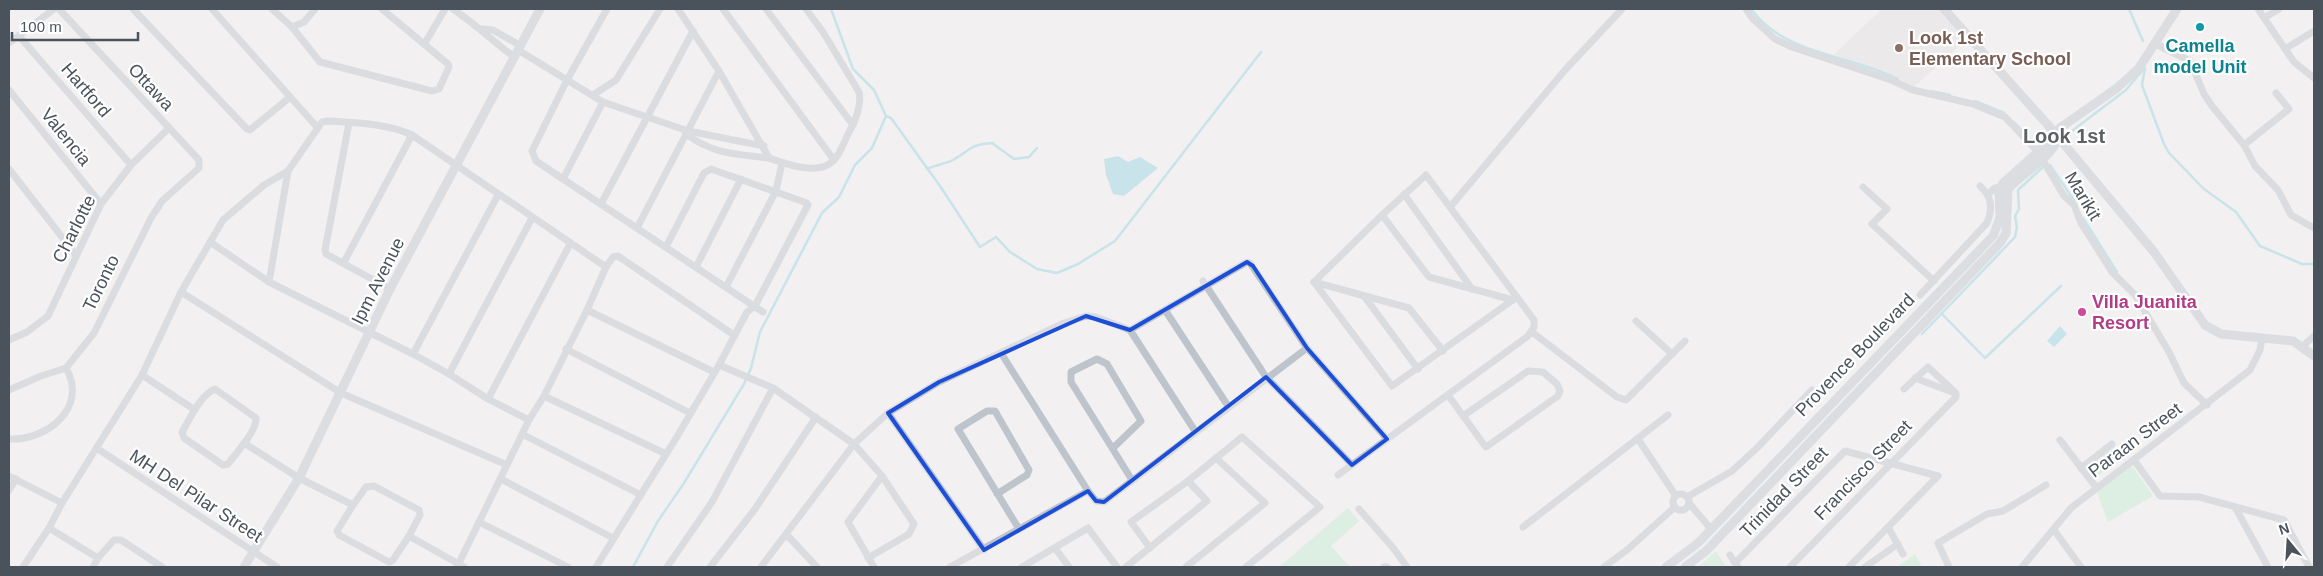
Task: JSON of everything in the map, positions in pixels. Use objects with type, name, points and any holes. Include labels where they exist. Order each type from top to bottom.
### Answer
[{"type":"street","points":[[9,43],[54,9]]},
{"type":"street","name":"Ottawa","points":[[59,9],[201,164]]},
{"type":"street","points":[[132,9],[247,129],[250,130],[290,97]]},
{"type":"street","points":[[212,9],[317,127]]},
{"type":"street","points":[[272,9],[292,27],[320,62],[432,91],[438,89],[448,68],[446,61],[382,9]]},
{"type":"street","points":[[292,27],[304,22],[315,9]]},
{"type":"street","points":[[425,43],[445,9]]},
{"type":"street","points":[[453,9],[482,29],[488,38],[518,51],[603,102],[687,132],[764,146]]},
{"type":"street","name":"Ipm Avenue","points":[[244,567],[299,478],[390,289],[540,9]]},
{"type":"street","points":[[607,9],[567,80],[532,151],[536,161],[763,312]]},
{"type":"street","points":[[593,95],[616,80],[660,9]]},
{"type":"street","points":[[678,9],[719,71],[764,146],[769,158]]},
{"type":"street","points":[[723,9],[834,160]]},
{"type":"street","points":[[766,9],[853,125]]},
{"type":"street","points":[[687,132],[702,146],[719,152],[769,158],[782,163],[812,168],[826,166],[834,160],[853,125],[860,98],[859,92],[823,32],[806,9]]},
{"type":"street","points":[[1451,206],[1565,70],[1622,9]]},
{"type":"street","name":"Marikit","points":[[1746,9],[1753,19],[1776,39],[1792,47],[1891,80],[1912,90],[1973,104],[1998,113],[2020,132],[2040,156],[2064,196],[2074,206],[2081,223],[2112,272],[2135,296],[2169,352],[2184,383],[2207,405]]},
{"type":"street","points":[[1944,9],[2058,133],[2154,252],[2206,325],[2221,334],[2281,338],[2294,341],[2314,356]]},
{"type":"street","points":[[1988,194],[2040,156],[2058,133],[2117,88],[2139,68],[2177,9]]},
{"type":"street","points":[[2258,9],[2294,62],[2313,75]]},
{"type":"street","points":[[2264,18],[2279,9]]},
{"type":"street","points":[[482,29],[493,30],[518,51]]},
{"type":"street","points":[[601,204],[693,31]]},
{"type":"street","points":[[2285,49],[2314,31]]},
{"type":"street","name":"Hartford","points":[[19,36],[131,165]]},
{"type":"street","points":[[2154,43],[2190,61],[2208,100],[2244,145],[2255,166],[2278,190],[2291,215],[2314,228]]},
{"type":"street","points":[[637,228],[719,71]]},
{"type":"street","name":"Valencia","points":[[9,90],[101,204]]},
{"type":"street","points":[[2244,145],[2289,109],[2276,93]]},
{"type":"street","points":[[563,178],[603,102]]},
{"type":"street","points":[[269,282],[288,171],[317,127],[328,121],[402,130],[412,135],[606,267]]},
{"type":"street","points":[[349,123],[324,250],[326,254],[344,262],[390,289]]},
{"type":"street","name":"Charlotte","points":[[10,338],[27,332],[48,316],[101,204],[131,165],[169,128]]},
{"type":"street","points":[[344,262],[412,135]]},
{"type":"street","name":"Provence Boulevard","points":[[1685,567],[1706,551],[2000,244],[2006,233],[2008,189],[2040,156]]},
{"type":"street","points":[[726,287],[776,191],[782,163]]},
{"type":"street","name":"Toronto","points":[[66,368],[94,333],[151,218],[162,201],[200,168],[201,164]]},
{"type":"street","points":[[9,169],[76,255]]},
{"type":"street","points":[[596,567],[641,496],[719,365],[747,312],[755,306],[808,205],[805,200],[711,169],[704,173],[666,247]]},
{"type":"street","points":[[23,567],[98,449],[142,375],[181,292],[223,220],[270,181],[288,171]]},
{"type":"street","points":[[1314,282],[1426,175],[1451,206],[1515,299],[1534,320],[1532,332],[1338,475]]},
{"type":"street","points":[[696,267],[741,179]]},
{"type":"street","points":[[1920,295],[1988,223],[1991,214],[1990,200],[1988,194],[1980,186]]},
{"type":"street","points":[[1863,187],[1887,209],[1872,224],[1934,281]]},
{"type":"street","name":"Provence Boulevard","points":[[1666,567],[1698,543],[1993,236],[2000,218],[2000,187]]},
{"type":"street","points":[[1404,194],[1472,290]]},
{"type":"street","points":[[413,354],[498,195]]},
{"type":"street","points":[[1864,202],[1871,195]]},
{"type":"street","points":[[1382,215],[1429,277],[1472,290],[1515,299]]},
{"type":"street","points":[[449,374],[532,218]]},
{"type":"street","points":[[210,242],[269,282],[413,354],[488,399],[529,420]]},
{"type":"street","points":[[488,399],[570,244]]},
{"type":"street","points":[[409,536],[460,566],[479,522],[522,434],[544,396],[587,310],[606,267],[613,257],[618,256],[734,335]]},
{"type":"street","points":[[1130,330],[1165,310],[1205,283],[1247,262],[1250,263],[1307,348],[1387,440]]},
{"type":"street","points":[[1314,282],[1391,386],[1395,386],[1515,299]]},
{"type":"street","points":[[1314,282],[1409,308],[1443,352]]},
{"type":"street","points":[[1205,283],[1266,378],[1352,465]]},
{"type":"street","points":[[181,292],[341,393],[507,465]]},
{"type":"street","points":[[1364,296],[1418,369]]},
{"type":"street","points":[[587,310],[714,372]]},
{"type":"street","points":[[1165,310],[1228,406]]},
{"type":"street","points":[[761,567],[788,534],[854,444],[888,413],[940,382],[1064,324],[1086,316],[1096,317],[1130,330],[1195,431]]},
{"type":"street","points":[[1636,321],[1672,354]]},
{"type":"street","points":[[1532,332],[1622,399],[1626,400],[1685,341]]},
{"type":"street","points":[[2303,346],[2314,336]]},
{"type":"street","name":"Paraan Street","points":[[2022,567],[2072,508],[2096,487],[2207,405],[2250,370],[2260,350],[2262,338]]},
{"type":"street","points":[[1001,353],[1088,491],[1096,501],[1104,502],[1195,431],[1307,348]]},
{"type":"street","points":[[566,349],[690,413]]},
{"type":"street","points":[[1113,448],[1141,421],[1107,364],[1097,359],[1071,372],[1071,382],[1132,480]]},
{"type":"street","points":[[719,365],[773,388],[816,417],[854,444],[882,476],[914,524],[909,534],[868,558]]},
{"type":"street","points":[[1904,389],[1928,367],[1956,393]]},
{"type":"street","points":[[9,390],[41,376],[66,368],[70,375],[72,391],[66,412],[59,422],[39,435],[9,439]]},
{"type":"street","points":[[1448,394],[1463,416],[1485,446],[1488,446],[1558,396],[1560,391],[1557,384],[1543,372],[1528,371],[1463,416]]},
{"type":"street","points":[[142,375],[195,410]]},
{"type":"street","points":[[1915,378],[1956,393]]},
{"type":"street","points":[[667,567],[712,502],[773,388]]},
{"type":"street","points":[[214,389],[256,418],[256,423],[244,443],[228,464],[223,464],[184,438],[182,432],[195,410],[210,391],[214,389]]},
{"type":"street","points":[[1676,507],[1683,509],[1688,500],[1732,471],[1758,447],[1812,390]]},
{"type":"street","name":"Francisco Street","points":[[1790,567],[1956,397],[1956,393]]},
{"type":"street","points":[[544,396],[666,454]]},
{"type":"street","points":[[997,494],[1027,475],[1029,470],[995,411],[987,411],[958,429],[997,494],[1019,529]]},
{"type":"street","points":[[888,413],[984,550]]},
{"type":"street","points":[[1523,527],[1668,415]]},
{"type":"street","points":[[710,567],[755,510],[816,417]]},
{"type":"street","points":[[522,434],[641,496]]},
{"type":"street","points":[[1150,548],[1131,522],[1188,481],[1242,436],[1320,507],[1246,567]]},
{"type":"street","points":[[1638,439],[1676,496]]},
{"type":"street","points":[[2060,440],[2096,487]]},
{"type":"street","points":[[244,443],[299,478],[353,505]]},
{"type":"street","points":[[2081,468],[2112,444]]},
{"type":"street","name":"MH Del Pilar Street","points":[[98,449],[277,567]]},
{"type":"street","name":"Trinidad Street","points":[[1736,565],[1845,451],[1891,464]]},
{"type":"street","points":[[1186,567],[1265,503],[1216,458]]},
{"type":"street","points":[[2134,460],[2160,496],[2199,497],[2284,520],[2308,567]]},
{"type":"street","points":[[1849,567],[1940,477],[1891,464]]},
{"type":"street","points":[[874,567],[848,522],[882,476]]},
{"type":"street","points":[[9,490],[12,478],[62,504]]},
{"type":"street","points":[[501,479],[613,538]]},
{"type":"street","points":[[1126,567],[1207,502],[1188,481]]},
{"type":"street","points":[[1949,567],[1938,543],[1987,514],[2003,511],[2046,485]]},
{"type":"street","points":[[374,486],[419,510],[420,515],[409,536],[393,560],[389,562],[339,535],[337,531],[366,487],[374,486]]},
{"type":"street","points":[[950,567],[984,550],[1088,491]]},
{"type":"street","points":[[1676,496],[1682,494],[1711,529]]},
{"type":"street","points":[[1676,496],[1674,501],[1676,507]]},
{"type":"street","points":[[2235,506],[2268,567]]},
{"type":"street","points":[[1604,567],[1627,550],[1676,507]]},
{"type":"street","points":[[1359,509],[1407,567]]},
{"type":"street","points":[[479,522],[568,567]]},
{"type":"street","points":[[1888,527],[1903,554]]},
{"type":"street","points":[[49,528],[98,558]]},
{"type":"street","points":[[1023,567],[1088,528],[1117,567]]},
{"type":"street","points":[[2054,530],[2081,567]]},
{"type":"street","points":[[788,534],[817,567]]},
{"type":"street","points":[[93,567],[98,558],[114,540],[121,540],[162,567]]},
{"type":"street","points":[[1698,543],[1706,551]]},
{"type":"street","points":[[1864,567],[1898,544]]},
{"type":"street","points":[[1055,548],[1070,567]]},
{"type":"street","points":[[1730,555],[1736,565]]},
{"type":"highlighted area","points":[[1247,262],[1253,266],[1307,348],[1387,439],[1352,465],[1266,377],[1104,502],[1096,501],[1088,491],[984,550],[888,413],[939,382],[1086,316],[1130,330]]},
{"type":"shaded area","name":"Look 1st Elementary School","points":[[1882,9],[1938,9],[1966,40],[1914,87],[1892,75],[1833,55]]},
{"type":"green space","points":[[2114,446],[2123,457],[2095,478],[2086,467]]},
{"type":"green space","points":[[2130,463],[2153,496],[2108,522],[2095,487]]},
{"type":"green space","points":[[1348,508],[1359,521],[1331,546],[1349,566],[1279,567]]},
{"type":"green space","points":[[1716,551],[1726,567],[1698,567]]},
{"type":"green space","points":[[1915,554],[1922,567],[1897,567]]},
{"type":"water","points":[[1118,156],[1128,162],[1140,157],[1158,168],[1124,196],[1113,194],[1106,175],[1104,159]]},
{"type":"water","points":[[2060,326],[2067,334],[2054,347],[2047,341]]},
{"type":"waterway","points":[[633,567],[658,521],[684,483],[744,384],[751,368],[760,332],[822,213],[839,197],[855,165],[872,148],[886,116],[874,90],[853,69],[831,9]]},
{"type":"waterway","points":[[1751,9],[1765,24],[1782,36],[1800,45],[1898,79]]},
{"type":"waterway","points":[[2129,9],[2143,41]]},
{"type":"waterway","points":[[886,116],[891,118],[940,186],[980,247],[996,237],[1010,252],[1037,269],[1057,273],[1078,264],[1115,241],[1261,52]]},
{"type":"waterway","points":[[2145,68],[2142,85],[2169,153],[2204,189],[2236,212],[2260,246],[2302,264],[2314,264]]},
{"type":"waterway","points":[[2064,137],[2126,90],[2142,71]]},
{"type":"waterway","points":[[1931,91],[1950,95]]},
{"type":"waterway","points":[[1975,101],[2004,113]]},
{"type":"waterway","points":[[2014,122],[2030,139]]},
{"type":"waterway","points":[[927,169],[950,161],[970,148],[984,144],[992,143],[1014,159],[1029,157],[1037,148]]},
{"type":"waterway","points":[[2050,165],[2075,202]]},
{"type":"waterway","points":[[1922,334],[2015,237],[2017,227],[2015,216],[2019,209],[2018,190],[2043,167]]},
{"type":"waterway","points":[[2083,218],[2117,272]]},
{"type":"waterway","points":[[1942,314],[1985,358],[2061,286]]},
{"type":"place","name":"Camella model Unit","points":[[2200,27]]},
{"type":"place","name":"Look 1st Elementary School","points":[[1899,48]]},
{"type":"place","name":"Villa Juanita Resort","points":[[2082,312]]},
{"type":"district","name":"Look 1st","points":[[2064,136]]}]
